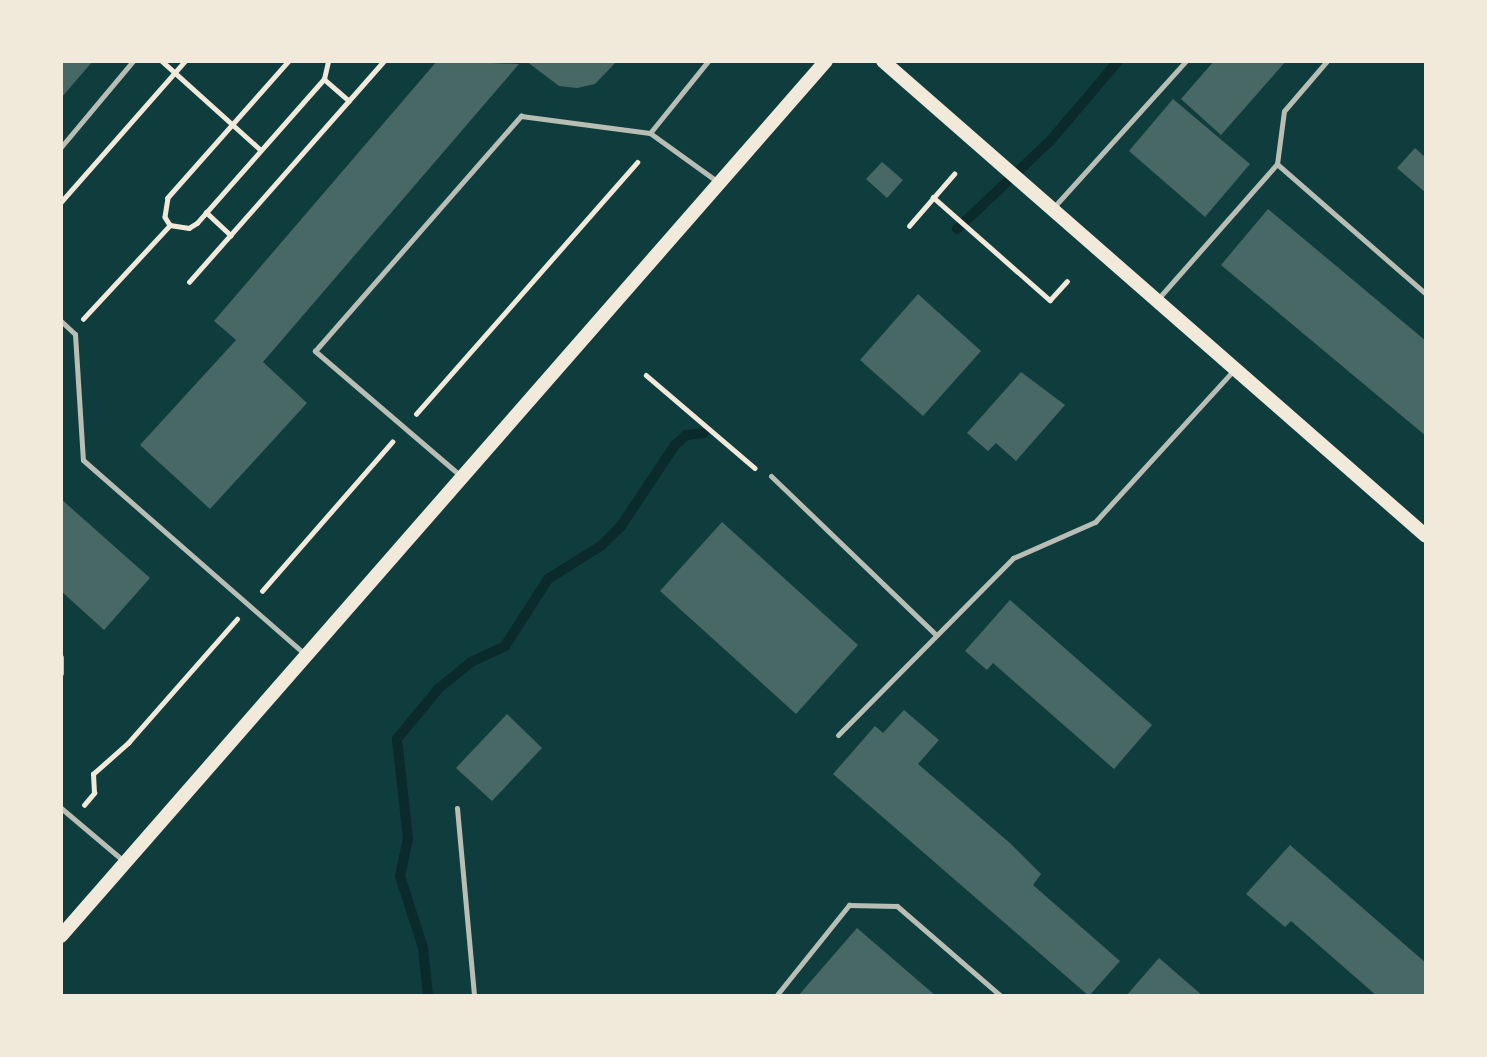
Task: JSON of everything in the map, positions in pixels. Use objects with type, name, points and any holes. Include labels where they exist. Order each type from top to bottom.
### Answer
[{"type":"main road","points":[[61,936],[826,61]]},
{"type":"main road","points":[[883,61],[1426,536]]},
{"type":"lane","points":[[61,146],[133,61]]},
{"type":"lane","points":[[650,133],[708,61]]},
{"type":"lane","points":[[1053,208],[1186,61]]},
{"type":"lane","points":[[1157,300],[1278,164],[1284,111],[1326,61]]},
{"type":"lane","points":[[462,477],[315,351],[521,116],[650,133],[720,184]]},
{"type":"lane","points":[[1278,164],[1426,294]]},
{"type":"lane","points":[[61,321],[72,331],[83,460],[306,655]]},
{"type":"lane","points":[[838,735],[1013,558],[1095,522],[1235,369]]},
{"type":"lane","points":[[771,477],[935,634]]},
{"type":"lane","points":[[61,657],[61,673]]},
{"type":"lane","points":[[61,808],[125,862]]},
{"type":"lane","points":[[457,808],[474,996]]},
{"type":"lane","points":[[776,996],[849,905],[897,906],[1001,996]]},
{"type":"path","points":[[162,61],[261,150]]},
{"type":"path","points":[[61,202],[185,61]]},
{"type":"path","points":[[170,225],[165,216],[168,198],[289,61]]},
{"type":"path","points":[[170,225],[189,228],[206,212],[324,79],[328,61]]},
{"type":"path","points":[[189,282],[384,61]]},
{"type":"path","points":[[324,79],[349,101]]},
{"type":"path","points":[[73,817],[94,793],[93,774],[128,743],[637,163]]},
{"type":"path","points":[[909,226],[954,174]]},
{"type":"path","points":[[933,197],[1050,300],[1067,281]]},
{"type":"path","points":[[206,212],[231,235]]},
{"type":"path","points":[[72,331],[170,225]]},
{"type":"path","points":[[646,375],[748,464],[771,477]]},
{"type":"building","points":[[61,61],[93,61],[61,98]]},
{"type":"building","points":[[437,61],[519,64],[263,362],[307,403],[210,509],[140,445],[236,340],[214,321]]},
{"type":"building","points":[[526,61],[617,61],[595,84],[577,88],[559,86]]},
{"type":"building","points":[[1214,61],[1286,61],[1221,135],[1181,99]]},
{"type":"building","points":[[1173,99],[1250,164],[1205,217],[1129,151]]},
{"type":"building","points":[[1415,148],[1426,158],[1426,193],[1397,168]]},
{"type":"building","points":[[882,162],[903,180],[887,198],[866,179]]},
{"type":"building","points":[[1268,209],[1426,341],[1426,436],[1221,265]]},
{"type":"building","points":[[918,294],[981,351],[923,416],[860,360]]},
{"type":"building","points":[[1021,372],[1065,405],[1016,461],[996,443],[988,451],[967,433]]},
{"type":"building","points":[[61,499],[150,578],[104,630],[61,591]]},
{"type":"building","points":[[722,522],[858,645],[796,714],[660,591]]},
{"type":"building","points":[[1010,600],[1152,725],[1114,769],[993,663],[987,670],[965,651]]},
{"type":"building","points":[[904,710],[939,740],[918,764],[1011,844],[1041,874],[1033,885],[1120,961],[1089,996],[833,774],[875,726],[883,733]]},
{"type":"building","points":[[507,714],[542,748],[492,801],[456,768]]},
{"type":"building","points":[[1290,845],[1426,963],[1426,996],[1377,996],[1291,921],[1285,927],[1246,894]]},
{"type":"building","points":[[857,928],[936,996],[798,996]]},
{"type":"building","points":[[1159,958],[1203,996],[1126,996]]},
{"type":"waterway","points":[[957,229],[1051,140],[1118,61]]},
{"type":"waterway","points":[[428,996],[423,948],[400,876],[408,839],[397,739],[438,689],[471,662],[505,646],[548,579],[602,545],[621,526],[675,445],[686,435],[704,433]]}]
